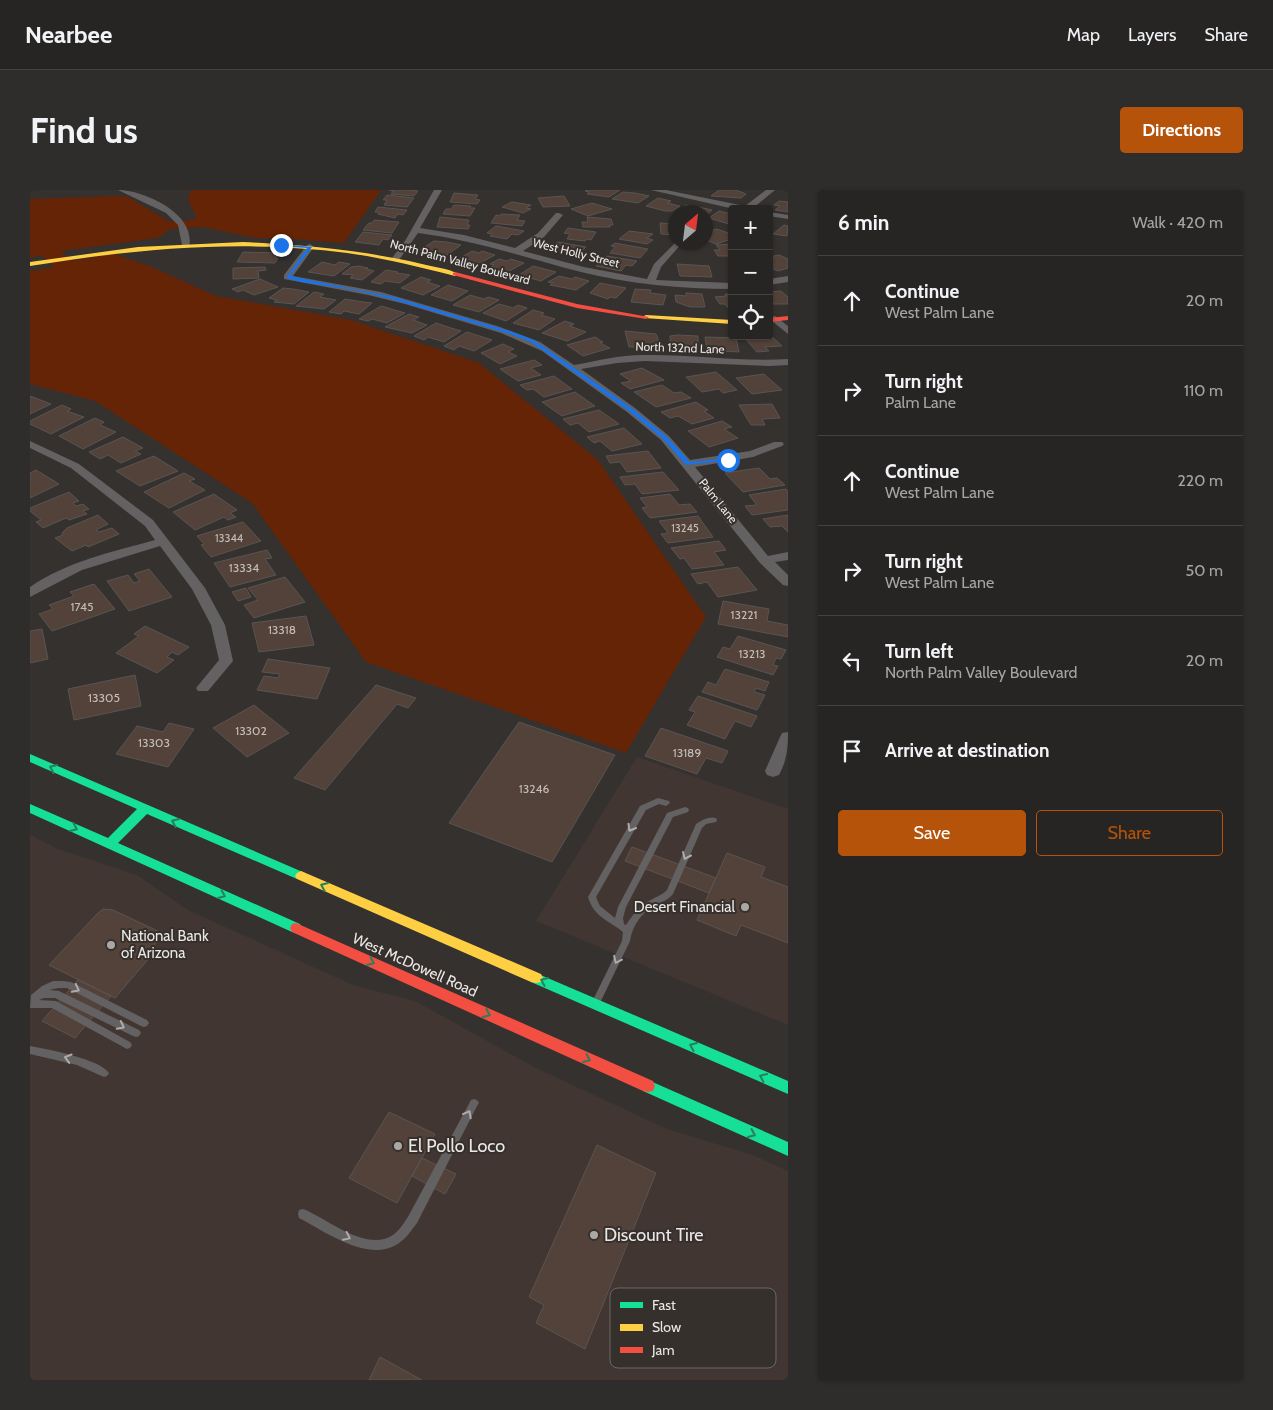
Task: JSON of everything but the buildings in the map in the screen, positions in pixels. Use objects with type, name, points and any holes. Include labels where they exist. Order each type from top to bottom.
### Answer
[{"type":"main road","name":"North Palm Valley Boulevard","points":[[30,264],[117,250],[186,245],[246,244],[310,247],[396,258],[441,268],[586,308],[668,318],[728,322]]},
{"type":"main road","points":[[773,319],[788,318]]},
{"type":"main road","points":[[30,758],[788,1088]]},
{"type":"main road","name":"West McDowell Road","points":[[30,808],[788,1149]]},
{"type":"main road","points":[[110,844],[145,809]]},
{"type":"street","points":[[122,190],[135,192],[169,211],[182,224],[186,245]]},
{"type":"street","points":[[396,258],[409,242],[438,190]]},
{"type":"street","points":[[656,190],[728,205]]},
{"type":"street","points":[[752,205],[771,190]]},
{"type":"street","points":[[517,251],[541,235],[560,214]]},
{"type":"street","points":[[773,215],[788,218]]},
{"type":"street","name":"West Holly Street","points":[[415,230],[459,235],[598,273],[650,283],[728,286]]},
{"type":"street","name":"Palm Lane","points":[[310,247],[287,277],[392,298],[512,333],[532,341],[572,368],[631,410],[665,438],[765,560],[788,582]]},
{"type":"street","points":[[650,283],[656,266],[673,250]]},
{"type":"street","points":[[773,281],[788,279]]},
{"type":"street","points":[[773,320],[788,331]]},
{"type":"street","name":"North 132nd Lane","points":[[572,368],[625,359],[645,358],[751,363],[788,362]]},
{"type":"street","points":[[30,444],[75,466],[149,523],[198,588],[218,626],[226,662],[203,688]]},
{"type":"street","points":[[688,464],[753,454],[778,444]]},
{"type":"street","points":[[30,593],[46,580],[76,566],[164,541]]},
{"type":"street","points":[[765,560],[788,556]]},
{"type":"street","points":[[773,771],[788,737]]},
{"type":"lane","points":[[627,931],[620,924],[603,915],[594,906],[592,897],[643,808],[658,801],[666,803]]},
{"type":"lane","points":[[620,924],[619,918],[622,907],[670,815],[685,810]]},
{"type":"lane","points":[[595,1004],[626,942],[627,931],[637,914],[654,902],[664,899],[670,892],[699,826],[704,822],[713,820]]},
{"type":"lane","points":[[31,1001],[45,987],[59,983],[68,985],[144,1023]]},
{"type":"lane","points":[[31,1001],[42,994],[56,994],[136,1033]]},
{"type":"lane","points":[[31,1001],[53,1004],[127,1045]]},
{"type":"lane","points":[[30,1050],[56,1054],[89,1064],[104,1073]]},
{"type":"lane","points":[[303,1214],[352,1240],[375,1247],[390,1243],[404,1231],[413,1218],[474,1103]]},
{"type":"shaded area","points":[[191,190],[381,190],[344,243],[255,238],[203,227],[170,229],[158,238],[61,251],[71,261],[114,254],[152,267],[216,296],[351,320],[479,363],[598,460],[706,617],[626,753],[366,662],[252,503],[95,401],[30,384],[30,271],[54,267],[42,255],[30,258],[30,199],[128,197],[170,222],[197,218],[188,200]]},
{"type":"shaded area","points":[[637,757],[788,809],[788,1025],[536,921]]},
{"type":"shaded area","points":[[30,835],[58,849],[137,875],[188,910],[353,985],[415,1001],[536,1068],[667,1129],[753,1155],[788,1171],[788,1380],[30,1380]]},
{"type":"traffic: fast","points":[[30,758],[301,876]]},
{"type":"traffic: fast","points":[[30,808],[296,928]]},
{"type":"traffic: fast","points":[[110,844],[145,809]]},
{"type":"traffic: fast","points":[[536,978],[788,1088]]},
{"type":"traffic: fast","points":[[648,1086],[788,1149]]},
{"type":"traffic: slow","points":[[30,264],[138,249],[243,244],[296,246],[348,252],[401,261],[455,274]]},
{"type":"traffic: slow","points":[[646,317],[728,322]]},
{"type":"traffic: slow","points":[[301,876],[536,978]]},
{"type":"traffic: jam","points":[[455,274],[577,306],[646,317]]},
{"type":"traffic: jam","points":[[773,320],[788,318]]},
{"type":"traffic: jam","points":[[296,928],[648,1086]]},
{"type":"place","name":"Desert Financial","points":[[745,907]]},
{"type":"place","name":"National Bank of Arizona","points":[[111,945]]},
{"type":"place","name":"El Pollo Loco","points":[[398,1146]]},
{"type":"place","name":"Discount Tire","points":[[594,1235]]},
{"type":"route","points":[[281,245],[310,247],[287,277],[392,298],[512,333],[532,341],[631,410],[665,438],[688,464],[728,460]]}]
